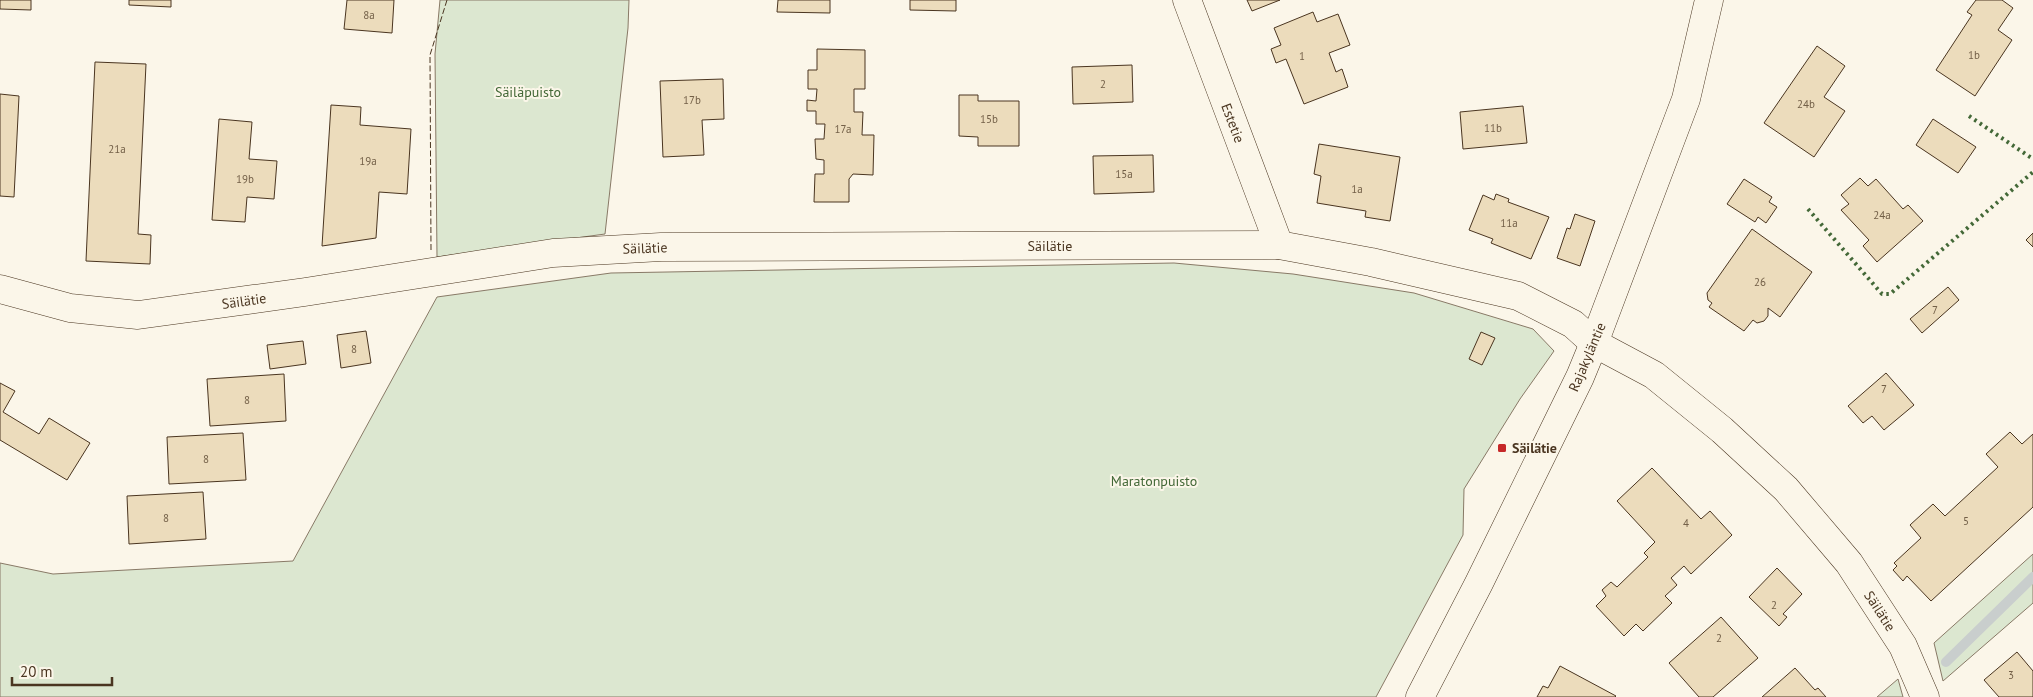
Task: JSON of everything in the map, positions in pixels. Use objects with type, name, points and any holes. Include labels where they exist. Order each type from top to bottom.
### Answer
[{"type":"street","name":"Estetie","points":[[1186,0],[1279,245]]},
{"type":"street","name":"Rajakyläntie","points":[[1420,697],[1488,565],[1580,377],[1686,99],[1710,0]]},
{"type":"street","name":"Säilätie","points":[[0,289],[70,308],[138,315],[305,292],[562,252],[661,247],[1279,245],[1371,262],[1518,296],[1573,324],[1594,343],[1654,375],[1722,430],[1786,488],[1850,563],[1903,646],[1925,697]]},
{"type":"green space","name":"Säiläpuisto","points":[[440,0],[629,0],[628,28],[605,234],[437,257],[435,54]]},
{"type":"green space","name":"Maratonpuisto","points":[[1174,263],[1293,274],[1414,293],[1533,329],[1554,351],[1520,399],[1464,489],[1463,535],[1376,697],[0,697],[0,563],[53,574],[293,561],[437,297],[611,273]]},
{"type":"green space","points":[[2033,554],[2033,603],[1943,681],[1934,643]]},
{"type":"green space","points":[[1898,679],[1903,697],[1877,697]]},
{"type":"building","points":[[0,0],[31,0],[31,10],[0,9]]},
{"type":"building","points":[[129,0],[171,0],[171,7],[129,5]]},
{"type":"building","points":[[347,0],[394,0],[392,33],[344,29]]},
{"type":"building","points":[[778,0],[830,0],[830,13],[777,12]]},
{"type":"building","points":[[910,0],[956,0],[956,11],[910,10]]},
{"type":"building","points":[[1247,0],[1280,0],[1252,11]]},
{"type":"building","points":[[1976,0],[2002,0],[2013,8],[1998,30],[2012,40],[1975,96],[1936,70],[1972,15],[1967,12]]},
{"type":"building","points":[[1313,12],[1317,22],[1338,14],[1350,45],[1329,53],[1336,72],[1342,69],[1348,87],[1304,104],[1286,59],[1276,63],[1271,49],[1281,45],[1274,28]]},
{"type":"building","points":[[1817,46],[1845,66],[1824,97],[1845,111],[1814,157],[1764,123]]},
{"type":"building","points":[[817,49],[865,50],[865,89],[854,89],[854,112],[863,112],[862,135],[874,135],[873,175],[853,174],[849,179],[849,202],[814,202],[815,174],[824,174],[824,160],[816,159],[815,139],[824,139],[825,124],[816,124],[816,111],[807,111],[807,100],[816,101],[817,89],[808,89],[808,70],[817,70]]},
{"type":"building","points":[[95,62],[146,64],[138,234],[151,235],[150,264],[86,261]]},
{"type":"building","points":[[1132,65],[1133,102],[1073,104],[1072,67]]},
{"type":"building","points":[[723,79],[724,119],[702,120],[704,155],[663,157],[660,81]]},
{"type":"building","points":[[0,94],[19,96],[14,197],[0,196]]},
{"type":"building","points":[[959,95],[978,95],[978,101],[1019,101],[1019,146],[978,146],[978,137],[959,136]]},
{"type":"building","points":[[331,105],[361,107],[360,125],[411,129],[407,194],[379,192],[376,238],[322,246]]},
{"type":"building","points":[[1523,106],[1527,143],[1463,149],[1460,112]]},
{"type":"building","points":[[219,119],[252,122],[249,159],[277,161],[274,199],[247,197],[245,222],[212,220]]},
{"type":"building","points":[[1933,119],[1976,147],[1958,173],[1916,145]]},
{"type":"building","points":[[1319,144],[1400,157],[1390,221],[1365,217],[1366,211],[1317,203],[1321,176],[1314,174]]},
{"type":"building","points":[[1153,155],[1154,192],[1094,194],[1093,156]]},
{"type":"building","points":[[1860,178],[1868,186],[1876,179],[1903,209],[1908,205],[1923,221],[1877,262],[1863,246],[1869,240],[1841,210],[1849,204],[1841,195]]},
{"type":"building","points":[[1744,179],[1772,197],[1769,202],[1777,207],[1766,223],[1758,217],[1755,222],[1727,204]]},
{"type":"building","points":[[1496,194],[1509,199],[1508,202],[1549,217],[1531,259],[1491,243],[1493,239],[1469,230],[1483,195],[1494,200]]},
{"type":"building","points":[[1575,214],[1595,221],[1580,266],[1557,258],[1567,228],[1570,229]]},
{"type":"building","points":[[1752,229],[1812,272],[1780,317],[1768,308],[1768,316],[1764,321],[1757,323],[1753,320],[1744,331],[1709,307],[1712,303],[1708,300],[1707,293]]},
{"type":"building","points":[[2033,233],[2033,247],[2026,240]]},
{"type":"building","points":[[1948,287],[1959,300],[1922,333],[1910,319]]},
{"type":"building","points":[[366,331],[371,363],[341,368],[337,335]]},
{"type":"building","points":[[1481,332],[1495,338],[1482,365],[1469,359]]},
{"type":"building","points":[[303,341],[306,364],[270,369],[267,345]]},
{"type":"building","points":[[1886,373],[1914,405],[1884,430],[1872,416],[1863,423],[1848,406]]},
{"type":"building","points":[[284,374],[286,421],[210,426],[207,379]]},
{"type":"building","points":[[0,383],[15,391],[3,412],[39,434],[49,418],[90,443],[67,480],[0,440]]},
{"type":"building","points":[[2010,432],[2022,444],[2033,434],[2033,507],[1931,601],[1907,576],[1903,581],[1893,570],[1897,566],[1894,563],[1921,538],[1910,525],[1933,504],[1945,516],[1998,467],[1986,454]]},
{"type":"building","points":[[243,433],[246,480],[169,484],[167,437]]},
{"type":"building","points":[[1652,468],[1701,519],[1710,511],[1732,535],[1691,574],[1684,566],[1671,578],[1677,585],[1665,596],[1672,603],[1643,631],[1636,624],[1624,636],[1596,606],[1606,596],[1602,590],[1611,582],[1617,587],[1648,557],[1644,553],[1655,542],[1617,501]]},
{"type":"building","points":[[203,492],[206,539],[129,544],[127,496]]},
{"type":"building","points":[[1777,568],[1802,594],[1783,614],[1787,617],[1779,626],[1749,597]]},
{"type":"building","points":[[1721,617],[1758,658],[1713,697],[1699,697],[1669,663]]},
{"type":"building","points":[[2017,652],[2033,671],[2033,697],[1999,697],[1984,680]]},
{"type":"building","points":[[1560,666],[1616,696],[1537,697],[1543,686],[1548,688]]},
{"type":"building","points":[[1795,668],[1815,690],[1818,688],[1826,697],[1762,697]]},
{"type":"waterway","points":[[1946,662],[2033,577]]},
{"type":"hedge","points":[[1969,116],[2033,159]]},
{"type":"hedge","points":[[1808,209],[1882,294],[1890,294],[2033,172]]},
{"type":"fence","points":[[431,250],[430,55],[447,0]]},
{"type":"place","name":"Säilätie","points":[[1502,448]]}]
